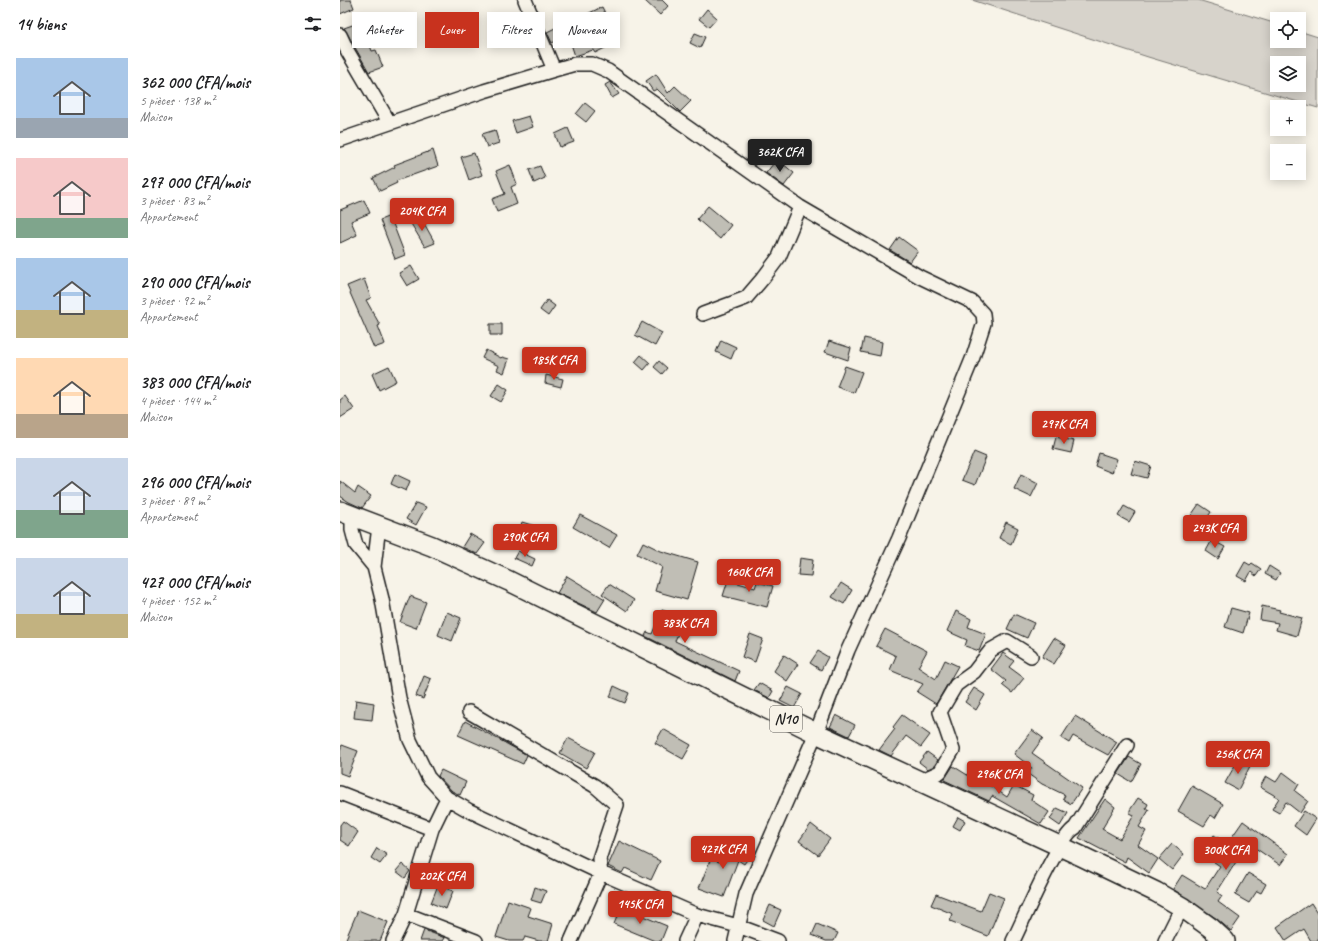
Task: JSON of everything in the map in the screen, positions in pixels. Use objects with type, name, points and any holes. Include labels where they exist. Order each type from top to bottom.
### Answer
[{"type":"highway","name":"N10","points":[[346,513],[432,546],[509,581],[816,734],[1060,846],[1156,892],[1182,907],[1211,928],[1225,941]]},
{"type":"street","points":[[525,0],[554,70]]},
{"type":"street","points":[[340,35],[348,52],[390,122]]},
{"type":"street","points":[[340,140],[390,122],[554,70],[575,64],[592,64],[608,71],[800,207],[920,277],[972,302],[983,314],[984,323],[973,357],[898,538],[848,650],[816,734],[746,894],[734,941]]},
{"type":"street","points":[[702,314],[746,298],[779,257],[800,207]]},
{"type":"street","points":[[346,513],[356,544],[374,567]]},
{"type":"street","points":[[380,526],[374,567],[382,599],[399,698],[410,740],[428,777],[447,798],[468,810],[601,873],[697,915],[738,926],[778,941]]},
{"type":"street","points":[[920,781],[940,772],[953,750],[940,712],[956,685],[974,672],[991,650],[1007,641],[1031,656]]},
{"type":"street","points":[[469,712],[596,786],[617,805],[599,859],[601,873],[571,941]]},
{"type":"street","points":[[1013,941],[1060,846],[1070,831],[1075,828],[1127,745]]},
{"type":"street","points":[[340,792],[432,829]]},
{"type":"street","points":[[394,941],[406,914],[432,829],[447,798]]},
{"type":"street","points":[[1165,941],[1182,907]]},
{"type":"street","points":[[406,914],[476,941]]},
{"type":"street","points":[[685,941],[697,915]]},
{"type":"shaded area","points":[[972,0],[1198,0],[1270,22],[1270,48],[1306,48],[1306,33],[1318,37],[1318,108],[1306,104],[1306,100],[1291,100],[1148,57]]},
{"type":"building","points":[[340,0],[351,0],[354,8],[340,14]]},
{"type":"building","points":[[644,0],[662,0],[668,6],[660,15]]},
{"type":"building","points":[[602,7],[604,12],[591,12]]},
{"type":"building","points":[[707,9],[717,18],[709,27],[699,19]]},
{"type":"building","points":[[352,25],[352,42],[344,28]]},
{"type":"building","points":[[553,29],[553,42],[552,43],[547,32]]},
{"type":"building","points":[[695,33],[705,37],[700,48],[690,43]]},
{"type":"building","points":[[355,48],[371,48],[372,51],[376,50],[383,67],[369,72]]},
{"type":"building","points":[[572,48],[605,48],[595,53],[593,50],[575,56]]},
{"type":"building","points":[[656,74],[668,93],[675,86],[691,101],[680,112],[657,89],[653,91],[646,81]]},
{"type":"building","points":[[610,82],[619,94],[612,98],[605,85]]},
{"type":"building","points":[[585,103],[595,111],[586,122],[576,114]]},
{"type":"building","points":[[529,116],[533,127],[516,133],[512,121]]},
{"type":"building","points":[[568,128],[574,142],[560,147],[555,134]]},
{"type":"building","points":[[495,130],[499,143],[487,147],[482,134]]},
{"type":"building","points":[[433,150],[438,166],[396,181],[397,183],[380,191],[373,178],[395,167],[394,165]]},
{"type":"building","points":[[474,153],[482,175],[469,180],[461,157]]},
{"type":"building","points":[[777,159],[794,173],[784,186],[766,173]]},
{"type":"building","points":[[510,165],[517,184],[511,187],[517,204],[497,212],[492,199],[505,194],[496,171]]},
{"type":"building","points":[[540,166],[545,178],[534,183],[529,170]]},
{"type":"building","points":[[364,200],[370,213],[351,221],[357,235],[340,243],[340,210]]},
{"type":"building","points":[[708,206],[731,225],[720,239],[697,219]]},
{"type":"building","points":[[390,216],[405,255],[395,259],[380,220]]},
{"type":"building","points":[[420,216],[435,243],[425,247],[410,222]]},
{"type":"building","points":[[899,237],[918,251],[910,262],[890,250]]},
{"type":"building","points":[[411,266],[419,279],[407,286],[399,273]]},
{"type":"building","points":[[364,279],[371,298],[366,300],[380,325],[378,326],[385,344],[374,348],[347,286]]},
{"type":"building","points":[[547,300],[555,306],[548,316],[540,310]]},
{"type":"building","points":[[642,322],[662,333],[655,346],[635,335]]},
{"type":"building","points":[[490,324],[502,324],[502,335],[490,335]]},
{"type":"building","points":[[864,338],[882,342],[880,356],[861,352]]},
{"type":"building","points":[[721,340],[736,347],[731,359],[716,352]]},
{"type":"building","points":[[829,341],[851,348],[848,360],[825,352]]},
{"type":"building","points":[[486,350],[501,358],[509,359],[504,373],[497,370],[499,366],[482,358]]},
{"type":"building","points":[[641,355],[650,363],[644,370],[635,362]]},
{"type":"building","points":[[659,361],[667,368],[662,374],[654,367]]},
{"type":"building","points":[[389,366],[396,381],[379,390],[372,374]]},
{"type":"building","points":[[845,366],[862,372],[854,393],[837,387]]},
{"type":"building","points":[[546,375],[563,379],[561,387],[545,383]]},
{"type":"building","points":[[499,384],[508,390],[501,402],[491,396]]},
{"type":"building","points":[[345,396],[354,409],[340,418],[340,400]]},
{"type":"building","points":[[1056,437],[1074,441],[1071,453],[1053,449]]},
{"type":"building","points":[[974,452],[986,457],[975,485],[962,480]]},
{"type":"building","points":[[1099,453],[1117,459],[1112,473],[1095,466]]},
{"type":"building","points":[[1135,461],[1151,466],[1147,478],[1131,474]]},
{"type":"building","points":[[395,474],[410,481],[406,491],[391,484]]},
{"type":"building","points":[[1021,474],[1038,483],[1031,497],[1014,489]]},
{"type":"building","points":[[340,481],[355,493],[358,487],[371,496],[362,508],[340,496]]},
{"type":"building","points":[[416,503],[426,507],[416,525],[406,519]]},
{"type":"building","points":[[1199,504],[1211,512],[1202,526],[1190,517]]},
{"type":"building","points":[[1124,506],[1135,512],[1129,522],[1118,516]]},
{"type":"building","points":[[580,515],[617,535],[609,548],[573,527]]},
{"type":"building","points":[[522,522],[538,527],[535,539],[518,534]]},
{"type":"building","points":[[1006,522],[1018,528],[1011,544],[999,538]]},
{"type":"building","points":[[470,534],[485,543],[477,554],[462,547]]},
{"type":"building","points":[[1212,540],[1225,547],[1218,559],[1206,551]]},
{"type":"building","points":[[643,542],[661,551],[698,562],[687,600],[655,591],[662,567],[637,554]]},
{"type":"building","points":[[518,551],[535,559],[532,566],[514,558]]},
{"type":"building","points":[[800,558],[813,560],[811,576],[798,575]]},
{"type":"building","points":[[1245,562],[1250,565],[1252,563],[1261,569],[1256,576],[1251,572],[1246,581],[1237,576]]},
{"type":"building","points":[[1269,566],[1280,573],[1276,580],[1265,574]]},
{"type":"building","points":[[567,576],[605,599],[597,612],[557,593]]},
{"type":"building","points":[[728,580],[755,588],[757,582],[773,586],[767,607],[723,596]]},
{"type":"building","points":[[841,583],[852,590],[844,604],[832,597]]},
{"type":"building","points":[[609,584],[634,600],[627,611],[602,594]]},
{"type":"building","points":[[410,596],[426,602],[416,628],[400,622]]},
{"type":"building","points":[[1262,606],[1280,610],[1279,612],[1302,618],[1297,636],[1276,630],[1278,623],[1260,620]]},
{"type":"building","points":[[1231,608],[1249,613],[1243,633],[1225,627]]},
{"type":"building","points":[[662,610],[684,618],[675,641],[739,671],[735,681],[645,636],[647,632],[652,634]]},
{"type":"building","points":[[956,611],[971,619],[968,627],[986,634],[979,651],[965,646],[967,640],[947,631]]},
{"type":"building","points":[[447,612],[461,618],[452,641],[438,635]]},
{"type":"building","points":[[1014,614],[1034,623],[1027,638],[1007,629]]},
{"type":"building","points":[[885,629],[927,651],[918,667],[936,679],[945,660],[958,666],[936,704],[917,692],[923,684],[890,670],[896,656],[876,646]]},
{"type":"building","points":[[750,634],[763,639],[755,662],[742,657]]},
{"type":"building","points":[[1054,638],[1066,645],[1054,664],[1042,657]]},
{"type":"building","points":[[818,651],[828,657],[821,670],[810,663]]},
{"type":"building","points":[[1003,653],[1014,661],[1009,667],[1024,678],[1012,693],[1002,685],[1006,681],[991,669]]},
{"type":"building","points":[[784,655],[798,664],[787,681],[774,671]]},
{"type":"building","points":[[424,676],[431,679],[423,699],[416,696]]},
{"type":"building","points":[[759,683],[773,691],[769,698],[754,690]]},
{"type":"building","points":[[614,686],[629,693],[625,703],[610,697]]},
{"type":"building","points":[[788,687],[802,694],[794,708],[780,701]]},
{"type":"building","points":[[974,688],[985,695],[976,710],[965,702]]},
{"type":"building","points":[[356,700],[374,703],[372,720],[354,718]]},
{"type":"building","points":[[836,715],[855,725],[849,736],[830,727]]},
{"type":"building","points":[[902,715],[930,735],[921,747],[906,736],[891,756],[879,750],[895,729],[893,727]]},
{"type":"building","points":[[1075,716],[1117,742],[1108,755],[1073,736],[1069,743],[1061,738]]},
{"type":"building","points":[[465,721],[527,755],[523,764],[458,735]]},
{"type":"building","points":[[663,729],[691,745],[683,759],[655,743]]},
{"type":"building","points":[[1032,730],[1043,738],[1032,753],[1082,788],[1071,804],[1063,799],[1065,795],[1042,784],[1028,774],[1032,768],[1014,754]]},
{"type":"building","points":[[568,738],[595,752],[586,768],[560,753]]},
{"type":"building","points":[[342,745],[358,751],[348,776],[340,773],[340,750]]},
{"type":"building","points":[[927,752],[938,760],[934,766],[928,769],[919,762]]},
{"type":"building","points":[[1129,757],[1141,764],[1131,782],[1118,774]]},
{"type":"building","points":[[1238,760],[1250,766],[1238,790],[1225,783]]},
{"type":"building","points":[[953,766],[977,781],[979,778],[1007,797],[1014,785],[1033,795],[1031,800],[1049,812],[1041,824],[992,796],[989,801],[944,780]]},
{"type":"building","points":[[441,770],[466,782],[460,795],[452,791],[438,776]]},
{"type":"building","points":[[1283,772],[1299,784],[1295,791],[1308,801],[1300,813],[1286,802],[1279,813],[1272,809],[1279,798],[1260,787],[1266,776],[1276,782]]},
{"type":"building","points":[[1192,786],[1223,804],[1215,818],[1211,815],[1204,826],[1178,811]]},
{"type":"building","points":[[1138,798],[1148,804],[1146,808],[1149,810],[1139,827],[1146,831],[1138,845],[1158,859],[1149,873],[1127,857],[1125,862],[1079,838],[1105,799],[1115,807],[1102,829],[1120,839],[1134,815],[1130,813],[1130,810]]},
{"type":"building","points":[[1057,808],[1068,813],[1060,826],[1050,819]]},
{"type":"building","points":[[1304,811],[1316,819],[1306,835],[1294,826]]},
{"type":"building","points":[[958,817],[965,821],[960,830],[953,826]]},
{"type":"building","points":[[343,821],[358,832],[349,846],[340,840],[340,825]]},
{"type":"building","points":[[1243,821],[1288,854],[1280,865],[1248,843],[1217,892],[1222,896],[1218,902],[1240,918],[1231,931],[1217,919],[1173,889],[1182,875],[1205,889],[1220,866],[1201,853],[1214,835],[1227,844]]},
{"type":"building","points":[[811,824],[830,839],[818,855],[799,841]]},
{"type":"building","points":[[619,841],[660,861],[651,880],[625,868],[622,873],[608,866]]},
{"type":"building","points":[[733,841],[751,854],[744,864],[738,860],[724,897],[699,888],[711,858],[719,862]]},
{"type":"building","points":[[1172,844],[1184,854],[1172,870],[1159,859]]},
{"type":"building","points":[[377,848],[387,855],[380,864],[371,858]]},
{"type":"building","points":[[402,864],[410,871],[405,878],[396,871]]},
{"type":"building","points":[[1248,873],[1266,884],[1261,893],[1257,891],[1249,903],[1235,895]]},
{"type":"building","points":[[438,885],[453,891],[446,909],[431,903]]},
{"type":"building","points":[[535,887],[546,891],[541,903],[531,900]]},
{"type":"building","points":[[989,892],[1004,898],[988,936],[950,921],[953,914],[931,905],[936,894],[981,911]]},
{"type":"building","points":[[508,900],[531,908],[528,916],[553,924],[548,941],[539,941],[525,937],[523,941],[509,941],[496,937]]},
{"type":"building","points":[[1311,903],[1318,914],[1318,941],[1311,941],[1304,929],[1286,941],[1277,927]]},
{"type":"building","points":[[770,905],[781,910],[774,926],[763,920]]},
{"type":"building","points":[[621,907],[667,926],[661,941],[655,941],[614,924]]},
{"type":"building","points":[[358,910],[388,922],[380,941],[345,941]]},
{"type":"building","points":[[817,924],[838,933],[834,941],[826,941],[812,935]]},
{"type":"building","points":[[424,930],[445,938],[443,941],[420,941]]}]
